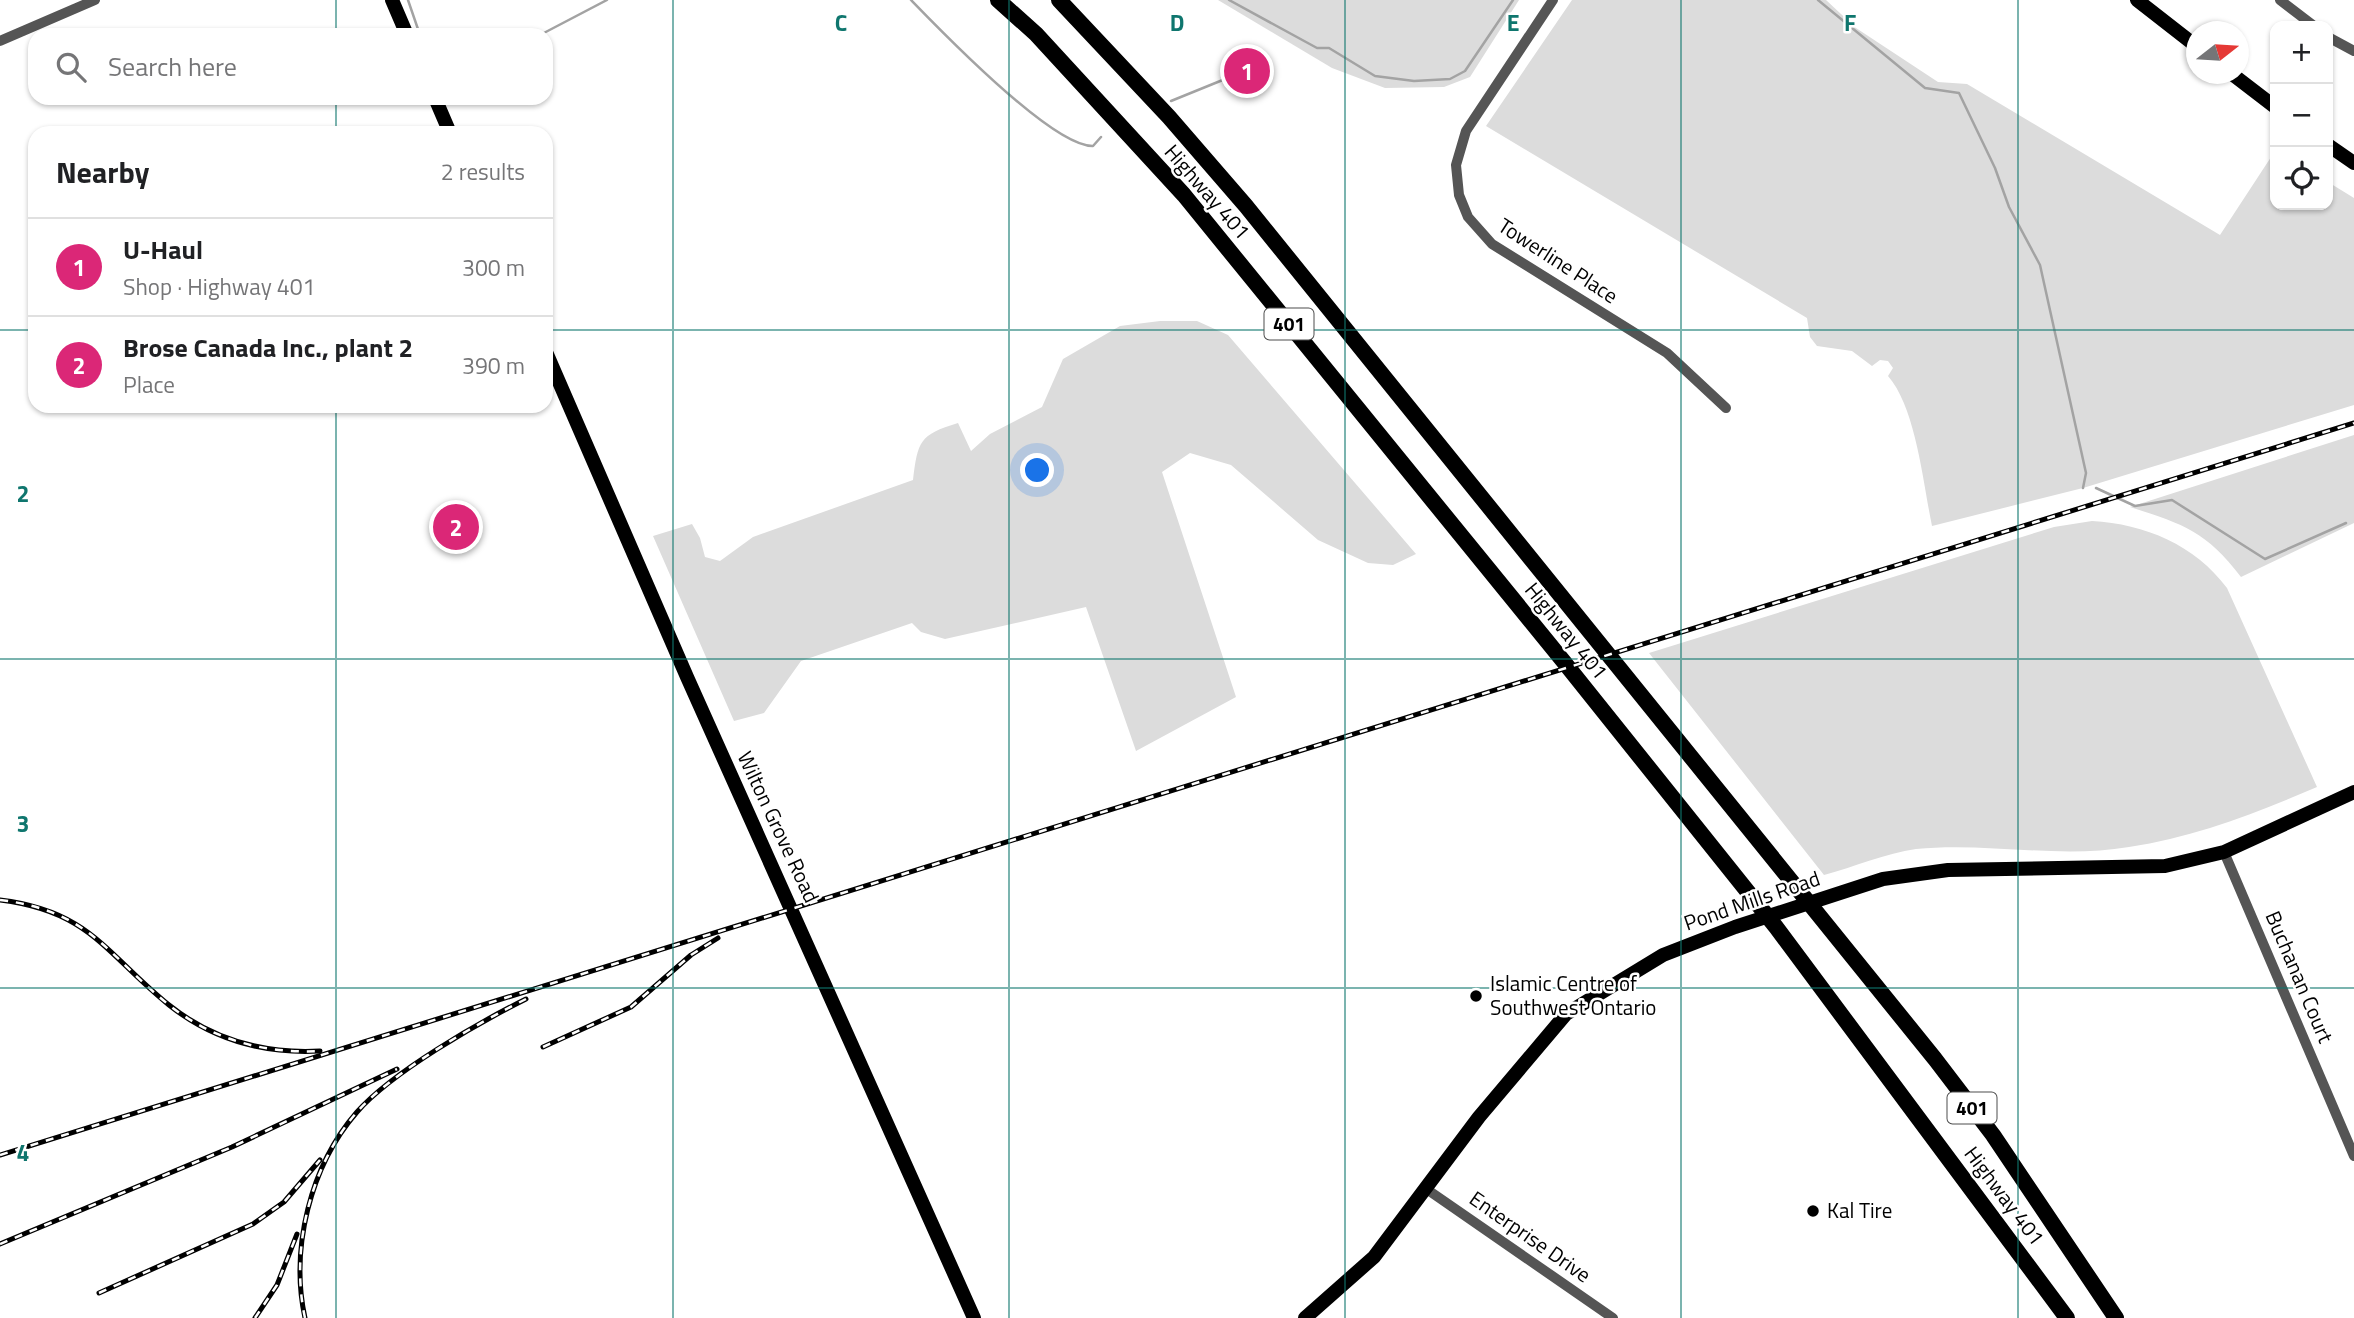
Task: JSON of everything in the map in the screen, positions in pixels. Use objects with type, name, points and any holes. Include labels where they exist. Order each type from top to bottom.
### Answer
[{"type":"highway","name":"Highway 401","points":[[998,0],[1036,34],[1184,195],[1569,669],[1776,927],[2067,1318]]},
{"type":"highway","name":"Highway 401","points":[[1059,0],[1169,117],[1246,206],[1799,891],[1993,1135],[2116,1318]]},
{"type":"main road","points":[[392,0],[404,28]]},
{"type":"main road","points":[[2137,0],[2186,39]]},
{"type":"main road","points":[[2245,84],[2270,103]]},
{"type":"main road","points":[[438,105],[447,126]]},
{"type":"main road","points":[[2331,147],[2354,163]]},
{"type":"main road","name":"Wilton Grove Road","points":[[553,368],[687,677],[974,1318]]},
{"type":"main road","name":"Pond Mills Road","points":[[1305,1318],[1374,1256],[1479,1117],[1566,1014],[1663,955],[1760,919],[1883,879],[1948,870],[2165,866],[2224,852],[2354,792]]},
{"type":"street","points":[[30,28],[95,0]]},
{"type":"street","name":"Towerline Place","points":[[1553,0],[1460,142],[1456,177],[1465,211],[1475,227],[1492,244],[1667,353],[1726,408]]},
{"type":"street","points":[[2280,0],[2307,21]]},
{"type":"street","points":[[0,41],[28,29]]},
{"type":"street","points":[[2333,40],[2354,51]]},
{"type":"street","name":"Buchanan Court","points":[[2224,852],[2354,1156]]},
{"type":"street","name":"Enterprise Drive","points":[[1425,1188],[1613,1318]]},
{"type":"shaded area","points":[[1218,0],[1519,0],[1470,77],[1444,87],[1385,88],[1332,68]]},
{"type":"shaded area","points":[[1572,0],[1826,0],[1856,28],[1938,82],[1967,84],[2220,235],[2270,159],[2270,210],[2333,210],[2333,185],[2354,198],[2354,405],[2083,488],[1932,526],[1912,426],[1898,390],[1888,376],[1893,368],[1888,361],[1880,360],[1872,366],[1852,351],[1817,346],[1810,337],[1807,318],[1486,126]]},
{"type":"shaded area","points":[[1160,321],[1197,321],[1228,335],[1416,554],[1393,565],[1368,563],[1318,540],[1231,465],[1190,453],[1162,472],[1236,697],[1136,751],[1086,607],[945,639],[921,632],[912,623],[801,661],[764,713],[734,721],[653,536],[692,524],[700,538],[705,557],[720,561],[753,537],[913,480],[919,448],[935,431],[958,423],[971,451],[990,434],[1042,407],[1063,359],[1120,326]]},
{"type":"shaded area","points":[[2354,435],[2354,523],[2241,577],[2216,549],[2192,531],[2130,507]]},
{"type":"shaded area","points":[[2092,521],[2131,527],[2167,540],[2200,560],[2227,588],[2317,787],[2225,823],[2154,843],[2076,851],[1969,847],[1916,849],[1824,875],[1649,653],[2054,527]]},
{"type":"waterway","points":[[408,0],[418,28]]},
{"type":"waterway","points":[[553,28],[607,0]]},
{"type":"waterway","points":[[911,0],[998,85],[1052,128],[1075,141],[1093,146],[1101,137]]},
{"type":"waterway","points":[[1229,0],[1317,48],[1329,48],[1375,76],[1414,81],[1450,79],[1465,71],[1513,0]]},
{"type":"waterway","points":[[1818,0],[1925,88],[1959,93],[1995,168],[2009,207],[2040,265],[2086,473],[2083,488]]},
{"type":"waterway","points":[[1171,101],[1235,75]]},
{"type":"waterway","points":[[2096,488],[2135,506],[2172,500],[2265,559],[2346,523]]},
{"type":"railway","points":[[0,1155],[2354,423]]},
{"type":"railway","points":[[0,900],[56,914],[76,925],[112,952],[169,1005],[222,1036],[279,1050],[320,1051]]},
{"type":"railway","points":[[543,1047],[631,1007],[691,955],[718,938]]},
{"type":"railway","points":[[305,1318],[301,1292],[302,1237],[316,1183],[341,1134],[357,1112],[391,1081],[484,1021],[526,999]]},
{"type":"railway","points":[[0,1244],[232,1147],[397,1069]]},
{"type":"railway","points":[[99,1293],[253,1224],[284,1202],[320,1160]]},
{"type":"railway","points":[[255,1318],[277,1285],[297,1234]]},
{"type":"place","name":"U-Haul","points":[[1247,71]]},
{"type":"place","name":"Brose Canada Inc., plant 2","points":[[456,527]]},
{"type":"place","name":"Islamic Centre of Southwest Ontario","points":[[1476,996]]},
{"type":"place","name":"Kal Tire","points":[[1813,1211]]}]
